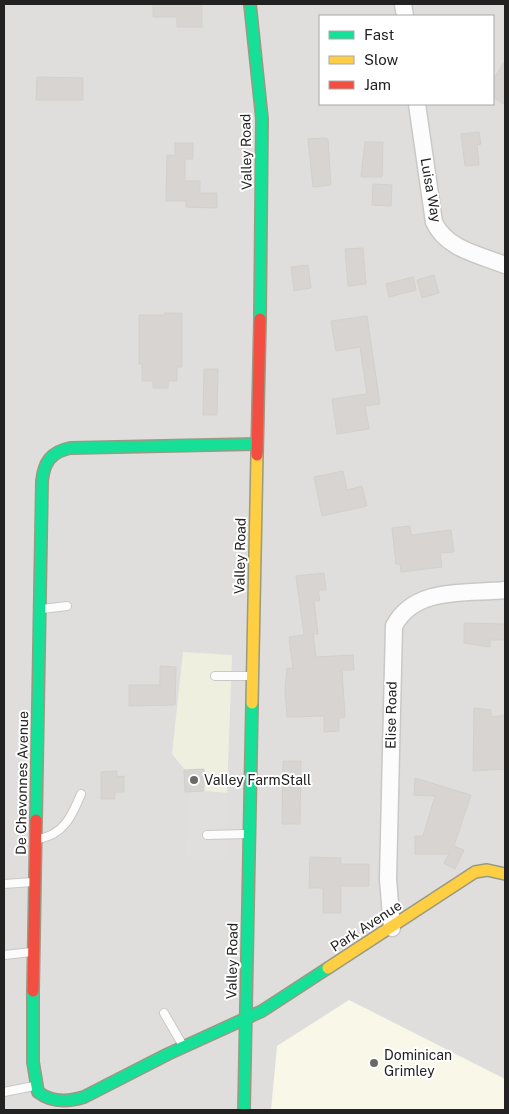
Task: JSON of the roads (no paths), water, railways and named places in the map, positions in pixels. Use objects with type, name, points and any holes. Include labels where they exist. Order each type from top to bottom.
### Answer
[{"type":"street","name":"Valley Road","points":[[244,1110],[262,119],[250,4]]},
{"type":"street","name":"Luisa Way","points":[[417,105],[434,222],[438,230],[448,241],[505,265]]},
{"type":"street","name":"De Chevonnes Avenue","points":[[36,1086],[33,1062],[34,951],[42,480],[45,464],[52,454],[70,448],[257,444]]},
{"type":"street","name":"Elise Road","points":[[392,928],[388,879],[394,626],[416,602],[429,596],[505,590]]},
{"type":"street","name":"Park Avenue","points":[[245,1019],[262,1011],[392,928],[475,872],[487,870],[505,874]]},
{"type":"street","points":[[36,1086],[40,1094],[48,1099],[68,1106],[183,1047],[245,1019]]},
{"type":"lane","points":[[40,609],[67,606]]},
{"type":"lane","points":[[216,676],[252,676]]},
{"type":"lane","points":[[36,840],[62,830],[70,819],[81,794]]},
{"type":"lane","points":[[207,835],[248,834]]},
{"type":"lane","points":[[4,884],[35,882]]},
{"type":"lane","points":[[4,955],[34,951]]},
{"type":"lane","points":[[164,1013],[183,1047]]},
{"type":"lane","points":[[4,1092],[36,1086]]},
{"type":"place","name":"Valley FarmStall","points":[[194,780]]},
{"type":"place","name":"Dominican Grimley","points":[[374,1063]]}]
